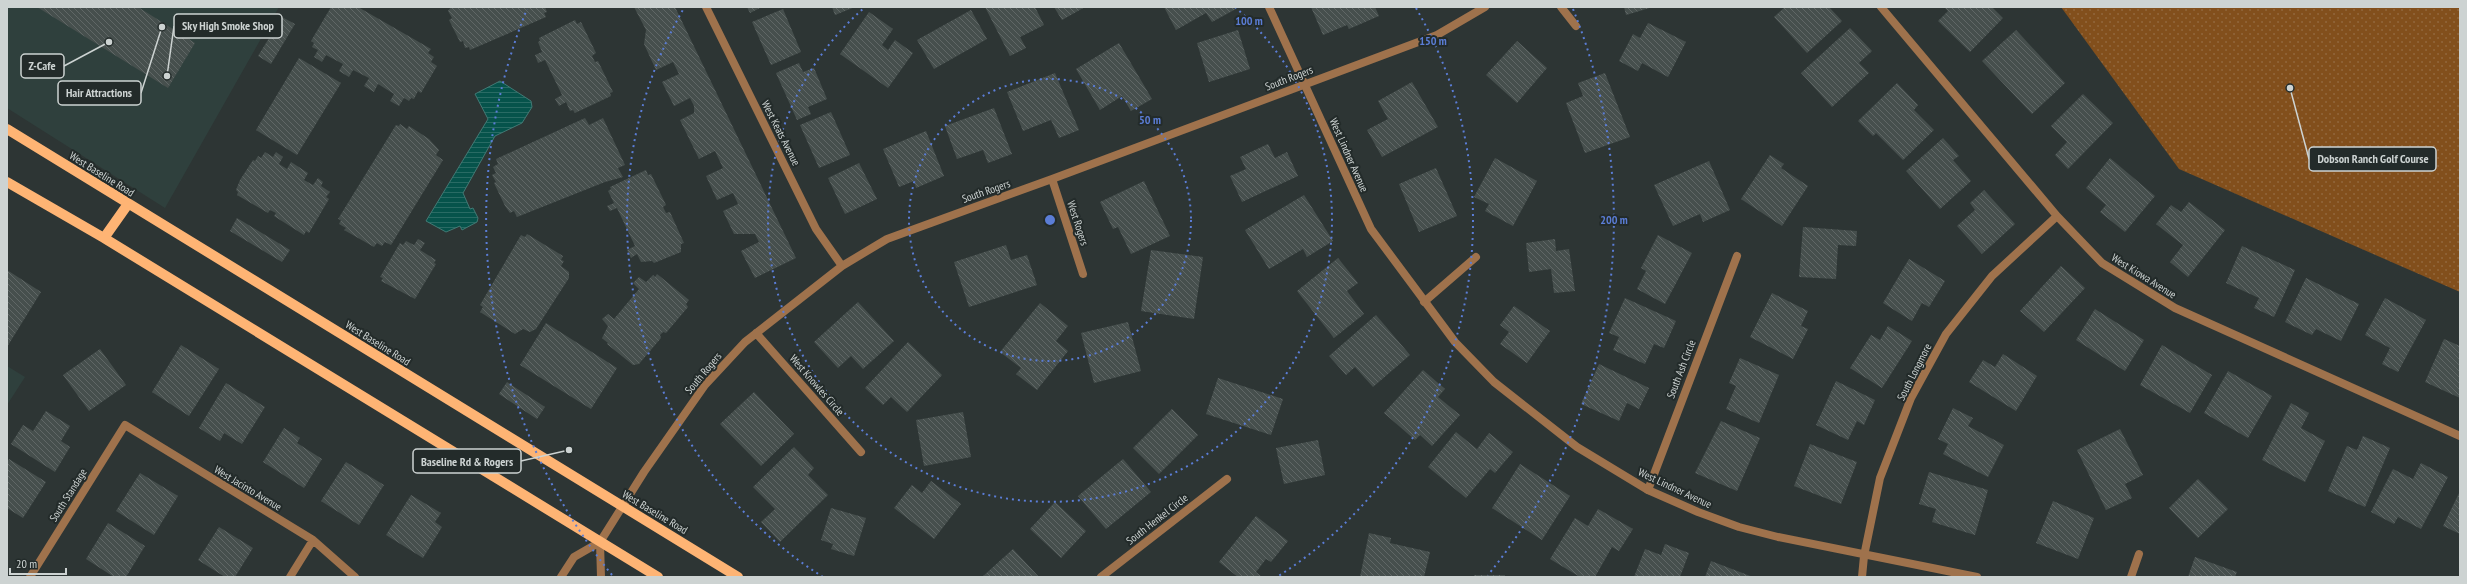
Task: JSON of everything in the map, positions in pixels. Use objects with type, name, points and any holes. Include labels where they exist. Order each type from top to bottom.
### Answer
[{"type":"main road","name":"West Baseline Road","points":[[7,129],[738,577]]},
{"type":"main road","points":[[7,182],[104,238],[658,577]]},
{"type":"main road","points":[[104,238],[128,204]]},
{"type":"street","name":"West Keats Avenue","points":[[706,7],[816,229],[842,266]]},
{"type":"street","name":"West Lindner Avenue","points":[[1269,7],[1306,83],[1345,174],[1371,229],[1455,342],[1494,382],[1577,447],[1648,490],[1739,527],[1864,556],[1977,577]]},
{"type":"street","name":"South Rogers","points":[[561,577],[574,557],[600,542],[673,429],[705,385],[756,333],[842,266],[888,239],[1052,180],[1306,83],[1437,35],[1485,7]]},
{"type":"street","points":[[1561,7],[1576,26]]},
{"type":"street","name":"West Kiowa Avenue","points":[[1881,7],[2057,216],[2102,263],[2175,308],[2460,436]]},
{"type":"street","name":"West Rogers","points":[[1052,180],[1083,274]]},
{"type":"street","name":"South Longmore","points":[[1862,577],[1864,556],[1880,478],[1911,398],[1946,334],[1992,276],[2057,216]]},
{"type":"street","name":"South Ash Circle","points":[[1648,490],[1737,256]]},
{"type":"street","points":[[1424,302],[1476,257]]},
{"type":"street","name":"West Knowles Circle","points":[[756,333],[861,452]]},
{"type":"street","name":"West Jacinto Avenue","points":[[125,425],[313,540],[355,577]]},
{"type":"street","name":"South Standage","points":[[30,577],[125,425]]},
{"type":"street","name":"South Henkel Circle","points":[[1101,577],[1227,479]]},
{"type":"street","points":[[290,577],[313,540]]},
{"type":"street","points":[[600,542],[601,577]]},
{"type":"street","points":[[2131,577],[2139,554]]},
{"type":"shaded area","points":[[7,7],[279,7],[165,208],[7,108]]},
{"type":"shaded area","points":[[2061,7],[2460,7],[2460,292],[2179,169]]},
{"type":"shaded area","points":[[500,81],[531,101],[532,107],[522,123],[495,136],[463,193],[470,209],[473,208],[478,218],[477,222],[462,230],[460,226],[446,232],[426,221],[488,119],[475,94]]},
{"type":"shaded area","points":[[7,366],[25,377],[7,405]]},
{"type":"building","points":[[37,7],[138,7],[195,43],[168,88]]},
{"type":"building","points":[[331,7],[358,7],[431,49],[428,53],[434,57],[431,62],[437,66],[421,93],[418,91],[414,99],[411,98],[409,101],[404,98],[399,106],[390,101],[394,94],[378,84],[374,92],[364,86],[369,78],[353,70],[349,77],[339,71],[343,64],[326,55],[322,62],[314,57],[318,50],[312,47],[314,43],[311,41]]},
{"type":"building","points":[[451,7],[545,7],[547,12],[544,13],[546,17],[470,50],[469,47],[465,48],[463,41],[460,42],[449,20],[452,18],[448,11]]},
{"type":"building","points":[[634,7],[675,7],[796,258],[755,278],[741,251],[759,242],[755,234],[734,234],[723,211],[738,204],[733,193],[717,200],[706,176],[723,168],[715,151],[699,159],[680,120],[694,113],[694,106],[690,98],[674,106],[662,82],[679,74],[673,62],[656,70],[644,44],[646,30]]},
{"type":"building","points":[[747,7],[762,7],[750,13]]},
{"type":"building","points":[[832,7],[855,7],[835,15]]},
{"type":"building","points":[[985,7],[1035,7],[1044,25],[1020,37],[1026,48],[1010,56]]},
{"type":"building","points":[[1054,7],[1085,7],[1062,20]]},
{"type":"building","points":[[1164,7],[1234,7],[1236,9],[1212,22],[1206,13],[1176,30]]},
{"type":"building","points":[[1311,7],[1375,7],[1379,16],[1349,29],[1347,25],[1323,35]]},
{"type":"building","points":[[1624,7],[1653,7],[1626,15]]},
{"type":"building","points":[[1785,7],[1829,7],[1842,21],[1807,53],[1774,17]]},
{"type":"building","points":[[1944,7],[1992,7],[2003,18],[1970,52],[1938,21],[1948,11]]},
{"type":"building","points":[[783,9],[801,52],[771,65],[752,22]]},
{"type":"building","points":[[971,10],[987,39],[934,69],[917,40]]},
{"type":"building","points":[[869,12],[893,29],[882,45],[888,50],[895,40],[913,53],[888,88],[840,54]]},
{"type":"building","points":[[282,17],[295,24],[271,64],[258,56]]},
{"type":"building","points":[[575,20],[577,24],[581,22],[596,53],[592,56],[595,62],[598,61],[613,92],[610,93],[611,96],[575,113],[573,110],[570,111],[566,102],[559,106],[555,99],[562,95],[545,60],[538,63],[535,55],[542,52],[538,42],[540,41],[539,38]]},
{"type":"building","points":[[1648,23],[1686,42],[1668,77],[1642,63],[1638,71],[1619,61],[1633,34],[1640,38]]},
{"type":"building","points":[[1850,28],[1872,51],[1859,63],[1869,73],[1832,107],[1801,73]]},
{"type":"building","points":[[1238,30],[1250,69],[1209,82],[1197,43]]},
{"type":"building","points":[[2016,30],[2065,83],[2032,114],[1982,61]]},
{"type":"building","points":[[1517,41],[1547,68],[1517,103],[1486,75]]},
{"type":"building","points":[[1119,43],[1152,99],[1131,111],[1122,96],[1100,110],[1076,69]]},
{"type":"building","points":[[299,58],[341,83],[297,155],[256,130]]},
{"type":"building","points":[[799,63],[803,72],[814,68],[827,99],[808,107],[811,114],[797,120],[776,73]]},
{"type":"building","points":[[1055,73],[1079,130],[1059,138],[1051,120],[1023,131],[1007,92]]},
{"type":"building","points":[[1605,73],[1630,137],[1585,153],[1566,103],[1583,96],[1578,83]]},
{"type":"building","points":[[1412,82],[1438,127],[1382,157],[1367,130],[1388,119],[1378,101]]},
{"type":"building","points":[[1897,83],[1918,105],[1914,110],[1934,130],[1903,160],[1876,133],[1873,136],[1858,121]]},
{"type":"building","points":[[2083,94],[2113,123],[2068,169],[2055,155],[2067,142],[2051,126]]},
{"type":"building","points":[[994,108],[1012,154],[988,163],[983,150],[957,159],[945,126]]},
{"type":"building","points":[[831,112],[850,155],[819,168],[800,125]]},
{"type":"building","points":[[585,118],[589,125],[603,118],[625,165],[618,168],[623,177],[605,182],[517,217],[514,211],[510,213],[494,183],[496,182],[492,175],[496,173],[493,167],[498,164],[496,159]]},
{"type":"building","points":[[400,124],[407,129],[409,126],[429,139],[439,150],[436,155],[443,160],[391,245],[385,242],[382,246],[377,243],[374,247],[344,230],[346,228],[339,224],[341,220],[338,219],[396,125],[399,126]]},
{"type":"building","points":[[926,131],[944,176],[916,188],[914,181],[899,187],[883,149]]},
{"type":"building","points":[[1943,138],[1959,156],[1953,160],[1971,181],[1940,209],[1906,171]]},
{"type":"building","points":[[1268,144],[1275,158],[1287,152],[1298,176],[1242,202],[1230,176],[1246,169],[1240,157]]},
{"type":"building","points":[[265,152],[273,157],[276,152],[283,157],[279,164],[287,169],[291,162],[308,173],[304,180],[313,185],[318,178],[323,182],[321,186],[330,192],[326,197],[329,199],[309,233],[306,231],[304,235],[274,216],[276,213],[270,210],[268,213],[237,195],[238,192],[236,190],[240,180],[253,160],[255,161],[258,156],[261,158]]},
{"type":"building","points":[[1770,155],[1784,164],[1781,168],[1808,186],[1782,226],[1741,199]]},
{"type":"building","points":[[1495,158],[1537,181],[1513,226],[1485,211],[1489,204],[1474,197]]},
{"type":"building","points":[[2110,158],[2155,196],[2125,232],[2100,212],[2106,205],[2086,188]]},
{"type":"building","points":[[1709,161],[1730,210],[1703,222],[1700,214],[1673,226],[1654,185]]},
{"type":"building","points":[[859,163],[877,199],[845,214],[828,178]]},
{"type":"building","points":[[1436,168],[1457,216],[1419,232],[1399,184]]},
{"type":"building","points":[[646,170],[648,175],[651,174],[666,205],[663,207],[666,213],[670,212],[684,243],[681,244],[681,252],[654,263],[652,261],[641,262],[637,254],[631,258],[627,250],[635,246],[617,208],[610,211],[607,206],[614,203],[608,191],[611,189],[610,187]]},
{"type":"building","points":[[1144,181],[1170,236],[1131,254],[1118,227],[1113,229],[1100,202]]},
{"type":"building","points":[[1984,190],[2015,224],[1982,254],[1957,226],[1975,210],[1970,203]]},
{"type":"building","points":[[1304,195],[1333,241],[1307,257],[1303,249],[1269,269],[1245,230]]},
{"type":"building","points":[[2189,202],[2225,230],[2188,277],[2170,262],[2183,245],[2156,224],[2171,205],[2181,212]]},
{"type":"building","points":[[237,218],[290,250],[282,262],[230,231]]},
{"type":"building","points":[[1803,227],[1857,231],[1856,246],[1838,245],[1836,279],[1799,277]]},
{"type":"building","points":[[527,234],[563,256],[561,260],[564,261],[561,266],[569,272],[569,278],[536,329],[530,332],[523,329],[515,334],[480,312],[483,307],[480,305],[521,235],[525,237]]},
{"type":"building","points":[[1658,235],[1692,253],[1665,304],[1637,289],[1646,271],[1641,268]]},
{"type":"building","points":[[418,239],[425,243],[420,250],[436,260],[434,263],[436,264],[415,299],[381,281],[383,278],[380,277],[400,243],[403,245],[406,241],[414,245]]},
{"type":"building","points":[[1555,239],[1556,251],[1569,249],[1575,291],[1554,293],[1551,269],[1529,272],[1526,243]]},
{"type":"building","points":[[1006,245],[1011,260],[1027,255],[1037,285],[969,307],[954,262]]},
{"type":"building","points":[[2242,246],[2295,270],[2274,317],[2254,308],[2259,298],[2226,283]]},
{"type":"building","points":[[1151,250],[1203,257],[1194,319],[1141,311]]},
{"type":"building","points":[[1338,258],[1358,283],[1347,291],[1364,314],[1334,338],[1297,291]]},
{"type":"building","points":[[1909,259],[1945,281],[1929,307],[1922,303],[1912,321],[1883,303]]},
{"type":"building","points":[[2061,266],[2085,288],[2044,332],[2020,311]]},
{"type":"building","points":[[7,270],[41,292],[7,347]]},
{"type":"building","points":[[657,274],[689,300],[686,304],[688,307],[666,333],[663,332],[660,335],[661,338],[639,364],[633,365],[607,344],[608,343],[602,338],[608,326],[602,319],[608,314],[614,319],[639,289],[633,283],[639,277],[646,282],[653,275],[655,277]]},
{"type":"building","points":[[2306,278],[2359,304],[2341,341],[2316,329],[2312,335],[2285,322]]},
{"type":"building","points":[[1772,293],[1808,311],[1801,326],[1808,329],[1793,359],[1750,337]]},
{"type":"building","points":[[1625,298],[1676,321],[1664,348],[1654,344],[1645,364],[1613,350],[1619,337],[1609,333]]},
{"type":"building","points":[[2385,298],[2426,320],[2398,372],[2382,364],[2390,348],[2365,335]]},
{"type":"building","points":[[858,302],[894,341],[863,369],[851,356],[838,368],[814,342]]},
{"type":"building","points":[[1040,303],[1068,326],[1056,341],[1068,351],[1037,390],[1016,374],[1021,368],[1000,352]]},
{"type":"building","points":[[1514,306],[1550,331],[1527,363],[1500,344],[1509,332],[1500,325]]},
{"type":"building","points":[[2095,309],[2144,340],[2125,371],[2076,340]]},
{"type":"building","points":[[1376,315],[1410,355],[1373,387],[1355,367],[1346,375],[1329,356]]},
{"type":"building","points":[[1128,322],[1141,371],[1094,383],[1081,333]]},
{"type":"building","points":[[546,323],[617,368],[591,409],[520,365]]},
{"type":"building","points":[[1888,326],[1912,341],[1882,388],[1850,368],[1871,335],[1880,340]]},
{"type":"building","points":[[2444,339],[2460,346],[2460,398],[2425,382]]},
{"type":"building","points":[[908,342],[942,375],[907,412],[891,397],[883,405],[865,388]]},
{"type":"building","points":[[181,345],[219,369],[189,416],[152,392]]},
{"type":"building","points":[[2162,345],[2212,375],[2190,413],[2140,385]]},
{"type":"building","points":[[100,349],[126,385],[89,411],[63,375]]},
{"type":"building","points":[[2003,354],[2037,376],[2016,411],[1969,382],[1983,360],[1995,367]]},
{"type":"building","points":[[1740,358],[1779,375],[1759,423],[1726,409],[1736,386],[1729,383]]},
{"type":"building","points":[[1599,364],[1649,388],[1639,409],[1627,403],[1619,421],[1581,404]]},
{"type":"building","points":[[1423,370],[1445,389],[1438,397],[1460,415],[1432,446],[1420,435],[1415,440],[1384,413]]},
{"type":"building","points":[[2228,371],[2272,396],[2248,438],[2204,413]]},
{"type":"building","points":[[1218,378],[1283,399],[1271,435],[1206,414]]},
{"type":"building","points":[[1836,381],[1875,400],[1864,425],[1857,421],[1848,440],[1816,425]]},
{"type":"building","points":[[507,382],[545,407],[537,419],[499,394]]},
{"type":"building","points":[[226,383],[265,407],[242,444],[224,433],[220,441],[199,428]]},
{"type":"building","points":[[754,392],[794,434],[761,466],[720,424]]},
{"type":"building","points":[[2291,403],[2309,413],[2301,428],[2325,441],[2305,482],[2262,460]]},
{"type":"building","points":[[1953,408],[1973,418],[1968,426],[2004,445],[1988,477],[1943,454],[1948,444],[1938,439]]},
{"type":"building","points":[[1172,409],[1198,435],[1159,474],[1133,448]]},
{"type":"building","points":[[46,411],[70,426],[61,441],[70,447],[55,472],[11,444],[23,425],[33,431]]},
{"type":"building","points":[[963,412],[971,457],[924,466],[916,420]]},
{"type":"building","points":[[1721,421],[1760,438],[1737,491],[1695,473]]},
{"type":"building","points":[[284,428],[300,438],[297,443],[322,459],[304,488],[263,462]]},
{"type":"building","points":[[2120,429],[2143,475],[2125,484],[2132,498],[2106,510],[2077,450]]},
{"type":"building","points":[[1456,432],[1477,449],[1489,433],[1513,452],[1495,473],[1490,469],[1466,498],[1428,467]]},
{"type":"building","points":[[2363,436],[2390,448],[2365,507],[2328,491],[2347,446],[2357,450]]},
{"type":"building","points":[[1318,440],[1325,475],[1284,484],[1276,448]]},
{"type":"building","points":[[1810,444],[1857,462],[1841,504],[1794,486]]},
{"type":"building","points":[[794,447],[814,468],[808,475],[828,495],[780,542],[761,522],[775,509],[753,487]]},
{"type":"building","points":[[9,459],[46,482],[23,518],[7,508],[7,462]]},
{"type":"building","points":[[1123,459],[1151,492],[1106,529],[1078,496]]},
{"type":"building","points":[[346,462],[384,485],[359,525],[321,501]]},
{"type":"building","points":[[2421,463],[2448,477],[2421,529],[2398,517],[2394,524],[2371,512],[2393,469],[2413,479]]},
{"type":"building","points":[[1520,464],[1570,496],[1542,540],[1492,508]]},
{"type":"building","points":[[1929,472],[1988,490],[1975,535],[1932,522],[1936,509],[1919,504]]},
{"type":"building","points":[[140,473],[178,496],[154,535],[116,511]]},
{"type":"building","points":[[2198,479],[2228,509],[2198,538],[2169,508]]},
{"type":"building","points":[[931,481],[961,504],[934,539],[894,508],[912,485],[922,493]]},
{"type":"building","points":[[2460,491],[2460,534],[2443,526]]},
{"type":"building","points":[[411,495],[441,513],[435,522],[442,527],[423,558],[386,535]]},
{"type":"building","points":[[2053,501],[2094,518],[2078,559],[2036,543]]},
{"type":"building","points":[[1055,502],[1086,531],[1061,558],[1030,529]]},
{"type":"building","points":[[831,508],[866,518],[854,556],[831,549],[833,544],[821,540]]},
{"type":"building","points":[[1598,509],[1633,529],[1619,551],[1612,547],[1595,577],[1580,577],[1550,559],[1575,518],[1588,526]]},
{"type":"building","points":[[1256,516],[1288,541],[1271,562],[1266,559],[1256,572],[1262,577],[1238,577],[1219,562]]},
{"type":"building","points":[[108,523],[145,546],[126,577],[114,577],[86,559]]},
{"type":"building","points":[[219,527],[253,548],[235,577],[225,577],[198,560]]},
{"type":"building","points":[[1369,533],[1391,538],[1390,543],[1430,552],[1424,577],[1360,577]]},
{"type":"building","points":[[1665,544],[1689,553],[1680,577],[1634,577],[1645,549],[1661,555]]},
{"type":"building","points":[[1013,549],[1039,577],[982,577]]},
{"type":"building","points":[[2195,557],[2237,572],[2235,577],[2188,577]]},
{"type":"building","points":[[1711,561],[1753,577],[1705,577]]},
{"type":"building","points":[[1474,575],[1505,575],[1505,577],[1474,577]]},
{"type":"place","name":"Hair Attractions","points":[[162,27]]},
{"type":"place","name":"Z-Cafe","points":[[109,42]]},
{"type":"place","name":"Sky High Smoke Shop","points":[[167,76]]},
{"type":"place","name":"Dobson Ranch Golf Course","points":[[2290,88]]},
{"type":"place","name":"Baseline Rd & Rogers","points":[[569,450]]}]
